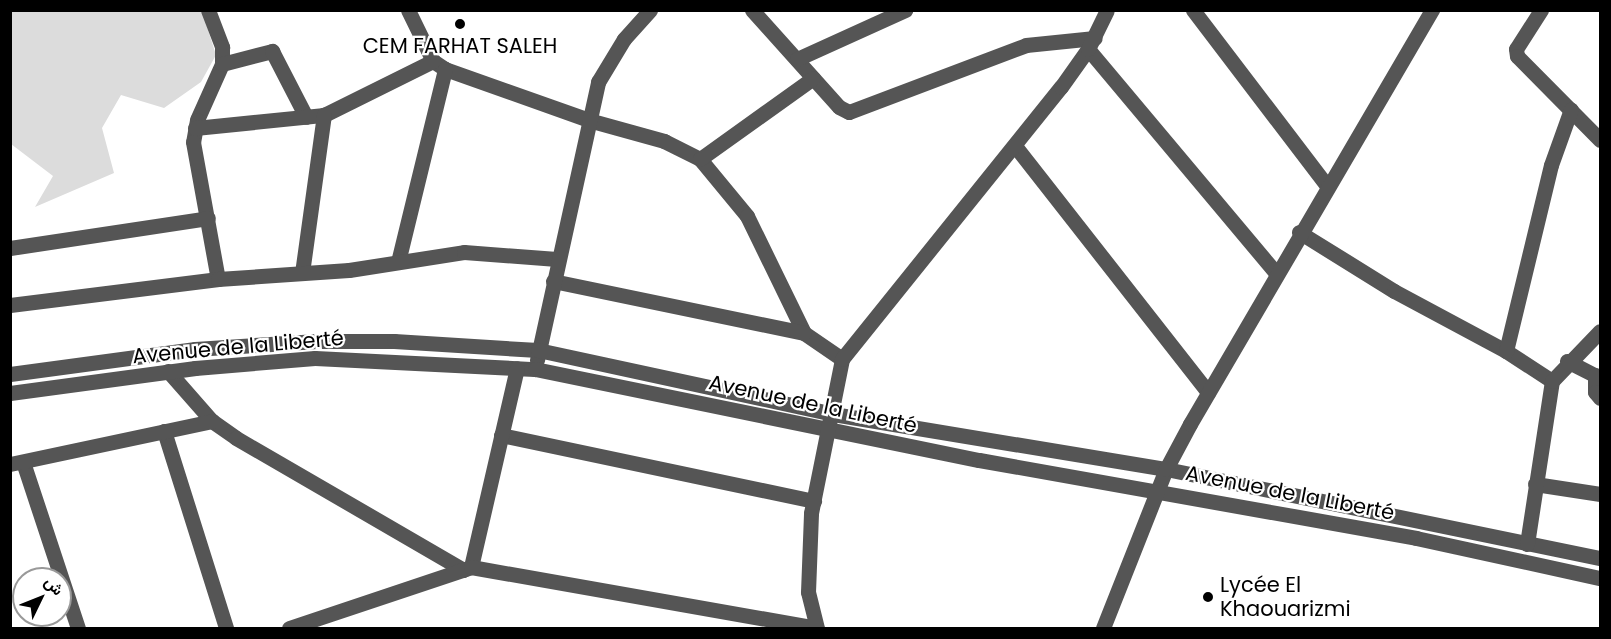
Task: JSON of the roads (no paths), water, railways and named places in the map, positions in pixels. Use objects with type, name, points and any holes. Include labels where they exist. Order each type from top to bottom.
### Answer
[{"type":"street","points":[[208,10],[222,47],[222,64],[195,128],[194,142],[218,279]]},
{"type":"street","points":[[408,10],[439,65],[592,121],[664,141],[700,159],[747,216],[804,333]]},
{"type":"street","points":[[535,369],[557,259],[592,121],[598,82],[608,63],[650,10]]},
{"type":"street","points":[[752,10],[839,107],[855,111],[1026,45],[1091,44]]},
{"type":"street","points":[[797,59],[905,10]]},
{"type":"street","points":[[168,371],[212,421],[261,455],[468,568],[817,628],[808,592],[814,501],[833,414],[842,359],[856,337],[1015,146],[1091,44],[1107,10]]},
{"type":"street","points":[[1193,10],[1327,186]]},
{"type":"street","points":[[1103,628],[1166,470],[1299,232],[1432,10]]},
{"type":"street","points":[[1541,10],[1516,53],[1600,140]]},
{"type":"street","points":[[1091,44],[1276,273]]},
{"type":"street","points":[[222,64],[272,51],[306,117]]},
{"type":"street","points":[[195,128],[324,115],[439,65]]},
{"type":"street","points":[[399,262],[439,65]]},
{"type":"street","points":[[700,159],[813,78]]},
{"type":"street","points":[[1506,351],[1551,165],[1571,109]]},
{"type":"street","points":[[302,273],[324,115]]},
{"type":"street","points":[[1015,146],[1208,392]]},
{"type":"street","points":[[10,248],[208,218]]},
{"type":"street","points":[[1299,232],[1394,291],[1506,351],[1552,381]]},
{"type":"street","points":[[10,306],[218,279],[302,273],[399,262],[464,252],[557,259]]},
{"type":"street","points":[[553,281],[804,333],[842,359]]},
{"type":"street","points":[[1527,544],[1552,381],[1568,361],[1600,331]]},
{"type":"street","name":"Avenue de la Liberté","points":[[10,374],[195,349],[317,341],[394,341],[538,350],[833,414],[1166,470],[1600,558]]},
{"type":"street","name":"Avenue de la Liberté","points":[[10,393],[168,371],[315,358],[535,369],[604,380],[829,430],[979,460],[1158,489],[1600,578]]},
{"type":"street","points":[[1568,361],[1596,375],[1595,394],[1600,398]]},
{"type":"street","points":[[468,568],[516,368]]},
{"type":"street","points":[[78,628],[17,463],[212,421]]},
{"type":"street","points":[[164,431],[226,628]]},
{"type":"street","points":[[501,435],[814,501]]},
{"type":"street","points":[[1535,484],[1600,494]]},
{"type":"street","points":[[289,628],[334,621],[468,568]]},
{"type":"place","name":"CEM FARHAT SALEH","points":[[460,24]]},
{"type":"place","name":"Lycée El Khaouarizmi","points":[[1208,597]]}]
